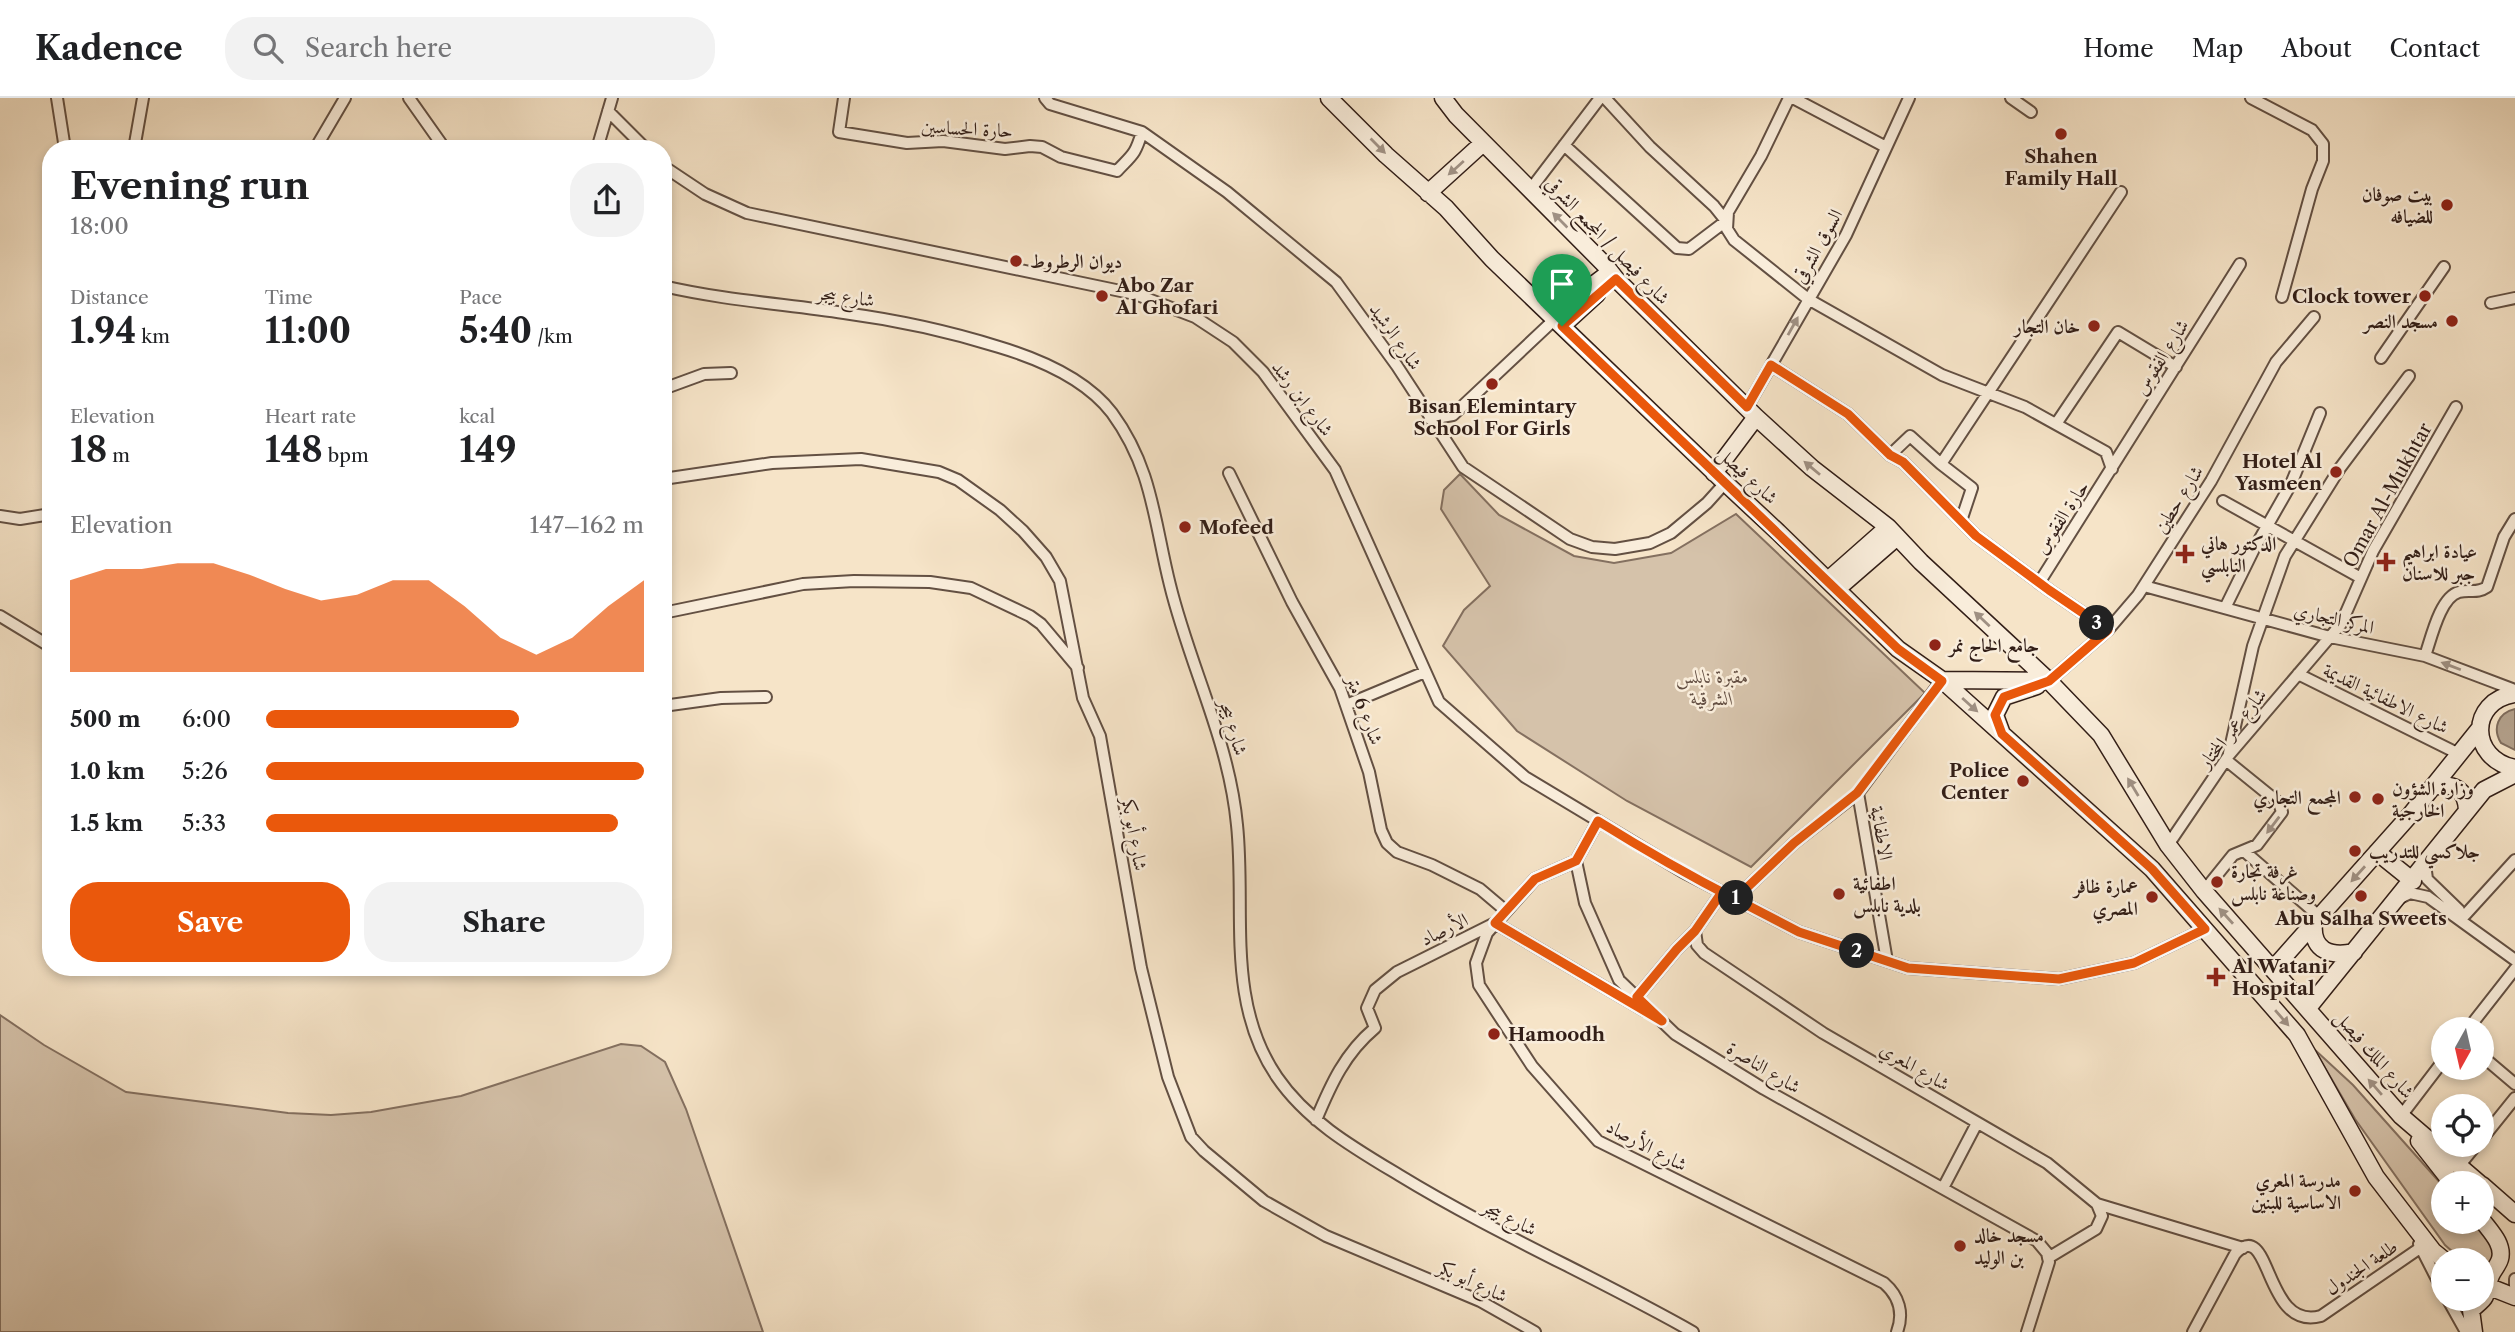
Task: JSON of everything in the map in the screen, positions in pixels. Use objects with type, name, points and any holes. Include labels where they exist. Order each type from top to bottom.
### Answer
[{"type":"main road","name":"شارع فيصل","points":[[1329,98],[1386,155],[1446,208],[1492,259],[1898,649],[1942,681],[2152,869],[2205,929]]},
{"type":"main road","name":"شارع فيصل / المجمع الشرقي","points":[[1443,98],[1483,143],[1613,276],[1751,412],[1812,468],[1893,532],[2049,681]]},
{"type":"main road","points":[[1428,193],[1483,143]]},
{"type":"main road","points":[[1556,321],[1613,276]]},
{"type":"main road","points":[[1719,478],[1751,412]]},
{"type":"main road","points":[[1833,584],[1893,532]]},
{"type":"main road","points":[[1942,681],[2049,681]]},
{"type":"main road","points":[[2002,734],[1995,715],[2004,697],[2049,681]]},
{"type":"main road","name":"شارع الملك فيصل","points":[[2049,681],[2101,735],[2168,845],[2204,891],[2401,1116],[2465,1171]]},
{"type":"main road","points":[[2273,969],[2433,787],[2480,728],[2488,707],[2515,692]]},
{"type":"main road","points":[[2480,728],[2480,740],[2485,751],[2493,760],[2515,771]]},
{"type":"main road","points":[[2308,1008],[2413,881],[2484,789],[2515,771]]},
{"type":"main road","points":[[2433,787],[2445,784],[2454,786],[2463,792],[2468,810]]},
{"type":"main road","points":[[2378,852],[2413,881]]},
{"type":"main road","points":[[2317,920],[2313,934],[2316,943],[2336,955],[2354,952]]},
{"type":"main road","points":[[2205,929],[2297,1035],[2376,1177],[2431,1248]]},
{"type":"main road","points":[[2401,1116],[2443,1171]]},
{"type":"main road","name":"شارع الملك فيصل","points":[[2494,1196],[2515,1214]]},
{"type":"main road","points":[[2491,1234],[2500,1248],[2500,1261],[2494,1271]]},
{"type":"main road","points":[[2494,1289],[2515,1297]]},
{"type":"main road","points":[[2468,1311],[2474,1332]]},
{"type":"street","points":[[57,98],[64,140]]},
{"type":"street","points":[[136,140],[143,98]]},
{"type":"street","points":[[320,140],[345,98]]},
{"type":"street","points":[[409,98],[439,140]]},
{"type":"street","points":[[600,140],[612,98]]},
{"type":"street","name":"حارة الحساسين","points":[[844,98],[839,132],[907,143],[943,141],[1005,149],[1042,147],[1061,157],[1117,171],[1132,157],[1139,146],[1142,132]]},
{"type":"street","name":"شارع الرشيد","points":[[1045,98],[1050,104],[1142,132],[1227,192],[1336,282],[1397,366],[1464,467],[1570,539],[1592,547],[1627,549],[1650,543],[1671,533],[1707,503],[1719,478]]},
{"type":"street","points":[[1530,190],[1602,98],[1714,206],[1726,221]]},
{"type":"street","points":[[1886,147],[1791,98],[1728,212],[1726,221],[1729,235],[1808,299],[1942,376],[2025,407],[2056,424],[2106,452],[2112,469]]},
{"type":"street","name":"السوق الشرقي","points":[[1751,412],[1771,365],[1846,235],[1909,98]]},
{"type":"street","points":[[2011,98],[2031,112]]},
{"type":"street","points":[[2251,98],[2312,130],[2323,144],[2323,160],[2312,189],[2283,297]]},
{"type":"street","points":[[608,111],[637,140]]},
{"type":"street","points":[[1564,145],[1679,249],[1692,247],[1726,221]]},
{"type":"street","name":"شارع ابن رشد","points":[[672,172],[705,194],[747,213],[1135,294],[1195,317],[1223,336],[1264,372],[1335,470],[1439,702],[1525,777],[1683,872],[1799,932],[1908,968],[2059,979],[2134,963],[2205,929]]},
{"type":"street","points":[[1941,464],[2121,192]]},
{"type":"street","name":"شارع الفقوس","points":[[2112,469],[2240,264]]},
{"type":"street","points":[[2381,358],[2444,267]]},
{"type":"street","name":"شارع بيجر","points":[[672,288],[909,323],[969,338],[1014,351],[1061,372],[1084,387],[1112,414],[1142,467],[1152,493],[1170,587],[1227,765],[1235,799],[1239,949],[1248,1012],[1275,1074],[1316,1120],[1344,1142],[1437,1198],[1693,1332]]},
{"type":"street","points":[[2491,303],[2515,298]]},
{"type":"street","name":"شارع حطين","points":[[2049,681],[2108,630],[2144,586],[2211,481],[2276,362],[2314,317]]},
{"type":"street","points":[[1430,419],[1453,415],[1556,321]]},
{"type":"street","points":[[2056,424],[2118,332],[2176,367]]},
{"type":"street","points":[[1771,365],[1848,414],[1890,455],[1903,462],[1976,536],[2108,630]]},
{"type":"street","points":[[672,386],[704,374],[732,373]]},
{"type":"street","points":[[2204,891],[2233,855],[2257,845],[2282,812],[2279,803],[2227,757],[2253,646],[2285,555],[2340,468],[2409,376]]},
{"type":"street","name":"Omar Al-Mukhtar","points":[[2330,637],[2341,624],[2373,551],[2456,407]]},
{"type":"street","points":[[2225,608],[2291,484],[2320,413]]},
{"type":"street","points":[[1890,455],[1910,436],[1972,488],[1961,521]]},
{"type":"street","name":"شارع أبو بكر","points":[[672,478],[772,463],[861,459],[939,472],[958,480],[1011,519],[1046,557],[1060,581],[1083,698],[1100,736],[1144,982],[1168,1077],[1191,1137],[1204,1152],[1264,1201],[1326,1237],[1480,1301],[1535,1332]]},
{"type":"street","name":"حارة الفقوس","points":[[2039,583],[2112,469]]},
{"type":"street","name":"شارع 6 متر","points":[[1228,473],[1292,602],[1340,688],[1369,772],[1381,830],[1387,843],[1397,852],[1432,865],[1480,889],[1506,911]]},
{"type":"street","points":[[2223,501],[2361,578]]},
{"type":"street","points":[[0,516],[20,519],[42,515]]},
{"type":"street","points":[[2425,656],[2447,599],[2458,592],[2481,591],[2487,587],[2504,537],[2515,519]]},
{"type":"street","points":[[672,611],[803,584],[854,581],[930,582],[971,588],[1030,616],[1041,624],[1078,668]]},
{"type":"street","name":"المركز التجاري","points":[[2144,586],[2330,637],[2425,656],[2515,692]]},
{"type":"street","points":[[0,616],[42,641]]},
{"type":"street","name":"شارع عمر المختار","points":[[2168,845],[2227,757],[2330,637]]},
{"type":"street","points":[[1346,705],[1425,672]]},
{"type":"street","name":"شارع الاطفائية القديمة","points":[[2298,674],[2459,754]]},
{"type":"street","points":[[1735,899],[1794,843],[1857,793],[1942,681]]},
{"type":"street","points":[[672,705],[721,698],[766,696]]},
{"type":"street","name":"الاطفائية","points":[[1857,793],[1886,961]]},
{"type":"street","points":[[1576,861],[1598,821]]},
{"type":"street","points":[[2244,851],[2317,920]]},
{"type":"street","points":[[2465,915],[2515,860]]},
{"type":"street","name":"شارع الأرصاد","points":[[1576,861],[1535,879],[1487,933],[1475,963],[1479,985],[1532,1066],[1598,1142],[1884,1283],[1894,1293],[1900,1306],[1897,1332]]},
{"type":"street","name":"شارع الناصرة","points":[[1576,861],[1585,903],[1619,980],[1675,1034],[1764,1089],[2037,1241],[2048,1258]]},
{"type":"street","points":[[2425,864],[2427,879],[2449,907],[2515,960]]},
{"type":"street","points":[[1637,997],[1695,931],[1722,892]]},
{"type":"street","points":[[2395,902],[2405,895],[2416,893],[2428,897],[2465,915],[2515,953]]},
{"type":"street","name":"الأرصاد","points":[[1316,1120],[1325,1098],[1356,1044],[1375,1028],[1367,1008],[1375,990],[1397,972],[1495,923],[1662,1021]]},
{"type":"street","name":"شارع المعري","points":[[1695,931],[1697,945],[1715,960],[1823,1033],[2047,1163],[2097,1204]]},
{"type":"street","points":[[2477,1017],[2515,969]]},
{"type":"street","points":[[2494,1066],[2515,1084]]},
{"type":"street","points":[[2401,1116],[2431,1077]]},
{"type":"street","points":[[2494,1124],[2515,1098]]},
{"type":"street","points":[[1943,1188],[1977,1123]]},
{"type":"street","points":[[2459,1166],[2466,1157]]},
{"type":"street","points":[[2097,1204],[2243,1248]]},
{"type":"street","points":[[2027,1332],[2048,1268],[2048,1258],[2096,1229],[2102,1216],[2097,1204]]},
{"type":"street","points":[[2404,1213],[2420,1248],[2431,1258]]},
{"type":"street","name":"طلعة الجندول","points":[[2243,1248],[2249,1247],[2260,1253],[2282,1303],[2290,1312],[2304,1318],[2321,1315],[2420,1248]]},
{"type":"street","points":[[2193,1332],[2235,1254],[2243,1248]]},
{"type":"street","points":[[2515,1279],[2515,1286]]},
{"type":"street","points":[[2454,1311],[2466,1332]]},
{"type":"green space","name":"مقبرة نابلس الشرقية","points":[[1460,474],[1499,515],[1574,556],[1614,563],[1671,553],[1736,514],[1925,693],[1751,867],[1627,801],[1517,731],[1443,646],[1464,610],[1490,586],[1441,509],[1444,490]]},
{"type":"green space","points":[[0,1015],[44,1045],[126,1092],[288,1113],[331,1115],[371,1112],[461,1096],[621,1044],[641,1046],[665,1062],[686,1109],[763,1332],[0,1332]]},
{"type":"green space","points":[[2314,1049],[2353,1085],[2431,1173],[2431,1225],[2355,1119]]},
{"type":"green space","points":[[2437,1234],[2483,1234],[2494,1248],[2448,1248]]},
{"type":"shaded area","points":[[2515,709],[2515,750],[2501,743],[2497,727],[2504,714]]},
{"type":"place","name":"Shahen Family Hall","points":[[2061,134]]},
{"type":"place","name":"بيت صوفان للضيافه","points":[[2447,205]]},
{"type":"place","name":"ديوان الرطروط","points":[[1016,261]]},
{"type":"place","name":"Abo Zar Al Ghofari","points":[[1102,296]]},
{"type":"place","name":"Clock tower","points":[[2425,296]]},
{"type":"place","name":"مسجد النصر","points":[[2452,321]]},
{"type":"place","name":"خان التجار","points":[[2094,326]]},
{"type":"place","name":"Bisan Elemintary School For Girls","points":[[1492,384]]},
{"type":"place","name":"Hotel Al Yasmeen","points":[[2336,472]]},
{"type":"place","name":"Mofeed","points":[[1185,527]]},
{"type":"place","name":"الدكتور هاني النابلسي","points":[[2185,554]]},
{"type":"place","name":"عيادة ابراهيم جبر للاسنان","points":[[2386,562]]},
{"type":"place","name":"جامع الحاج نمر","points":[[1935,645]]},
{"type":"place","name":"Police Center","points":[[2023,781]]},
{"type":"place","name":"المجمع التجاري","points":[[2355,797]]},
{"type":"place","name":"وزارة الشؤون الخارجية","points":[[2378,799]]},
{"type":"place","name":"جلاكسي للتدريب","points":[[2355,851]]},
{"type":"place","name":"غرفة تجارة وصناعة نابلس","points":[[2217,882]]},
{"type":"place","name":"اطفائية بلدية نابلس","points":[[1839,894]]},
{"type":"place","name":"Abu Salha Sweets","points":[[2361,896]]},
{"type":"place","name":"عمارة ظافر المصري","points":[[2152,897]]},
{"type":"place","name":"Al Watani Hospital","points":[[2216,977]]},
{"type":"place","name":"Hamoodh","points":[[1494,1034]]},
{"type":"place","name":"مدرسة المعري الاساسية للبنين","points":[[2355,1191]]},
{"type":"place","name":"مسجد خالد بن الوليد","points":[[1960,1246]]},
{"type":"route","points":[[1562,326],[1616,279],[1747,407],[1771,365],[1848,414],[1890,455],[1903,462],[1976,536],[2108,630],[2049,681],[2004,697],[1995,715],[2002,734],[2152,869],[2205,929],[2134,963],[2059,979],[1908,968],[1799,932],[1735,899],[1722,892],[1695,931],[1637,997],[1662,1021],[1495,923],[1535,879],[1576,861],[1598,821],[1683,872],[1722,892],[1735,899],[1794,843],[1857,793],[1942,681],[1898,649],[1562,326]]}]
